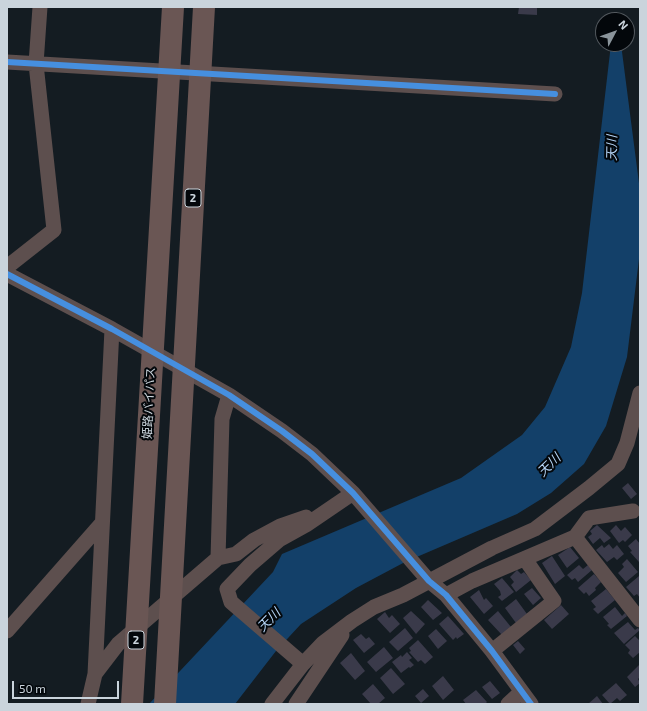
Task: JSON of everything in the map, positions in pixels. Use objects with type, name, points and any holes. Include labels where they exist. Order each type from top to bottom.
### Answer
[{"type":"highway","name":"姫路バイパス","points":[[132,704],[173,7]]},
{"type":"highway","name":"2","points":[[164,704],[204,7]]},
{"type":"street","points":[[7,267],[54,230],[36,64],[40,7]]},
{"type":"street","points":[[7,62],[555,94]]},
{"type":"street","points":[[7,274],[112,329],[229,395],[282,431],[312,454],[353,493],[429,581],[446,595],[492,651],[531,704]]},
{"type":"street","points":[[88,704],[95,674],[112,329]]},
{"type":"street","points":[[272,704],[303,664],[323,643],[352,621],[374,607],[403,595],[492,548],[535,529],[618,464],[627,444],[640,393]]},
{"type":"street","points":[[218,558],[222,419],[229,395]]},
{"type":"street","points":[[303,664],[231,602],[227,589],[233,581],[279,540],[353,493]]},
{"type":"street","points":[[446,595],[472,581],[575,537],[590,518],[633,511]]},
{"type":"street","points":[[95,674],[118,644],[218,558],[236,554],[254,540],[301,517],[318,516]]},
{"type":"street","points":[[7,631],[102,523]]},
{"type":"street","points":[[575,537],[638,614]]},
{"type":"street","points":[[492,651],[554,601],[525,559]]},
{"type":"street","points":[[296,704],[336,642],[352,621]]},
{"type":"street","points":[[508,704],[521,692]]},
{"type":"water","name":"天川","points":[[610,52],[622,52],[640,191],[640,251],[627,357],[606,426],[584,464],[551,493],[517,514],[405,562],[356,588],[301,624],[276,651],[235,704],[149,704],[273,572],[282,554],[461,478],[522,435],[545,407],[571,347],[582,293]]},
{"type":"building","points":[[519,7],[537,7],[537,15],[518,14]]},
{"type":"building","points":[[628,483],[637,494],[631,499],[622,488]]},
{"type":"building","points":[[597,525],[611,538],[604,543],[600,538],[593,544],[588,537],[592,534],[590,531]]},
{"type":"building","points":[[616,525],[621,531],[625,527],[632,535],[625,542],[623,540],[619,543],[610,531]]},
{"type":"building","points":[[636,539],[640,544],[639,562],[630,552],[632,551],[628,546]]},
{"type":"building","points":[[609,544],[613,549],[617,545],[624,554],[617,560],[614,557],[607,562],[596,550],[602,545],[604,548]]},
{"type":"building","points":[[570,547],[579,558],[567,568],[558,555]]},
{"type":"building","points":[[552,556],[565,576],[555,584],[542,563]]},
{"type":"building","points":[[627,559],[638,572],[626,582],[618,573],[624,567],[622,564]]},
{"type":"building","points":[[579,565],[583,569],[588,565],[592,570],[578,582],[575,578],[572,580],[567,575]]},
{"type":"building","points":[[517,570],[521,574],[524,572],[531,580],[516,592],[511,585],[514,582],[510,577]]},
{"type":"building","points":[[594,574],[601,582],[595,588],[596,590],[589,596],[586,592],[584,594],[578,588]]},
{"type":"building","points":[[639,576],[640,598],[637,594],[634,596],[626,587]]},
{"type":"building","points":[[502,578],[514,592],[502,601],[498,597],[501,595],[500,591],[494,584]]},
{"type":"building","points":[[532,588],[541,598],[533,605],[524,594]]},
{"type":"building","points":[[606,589],[615,600],[598,614],[593,609],[596,607],[591,601]]},
{"type":"building","points":[[479,590],[484,600],[486,598],[493,606],[484,614],[470,597]]},
{"type":"building","points":[[516,599],[527,614],[516,623],[505,608]]},
{"type":"building","points":[[428,600],[442,613],[433,620],[421,607]]},
{"type":"building","points":[[561,605],[569,614],[552,629],[544,620]]},
{"type":"building","points":[[615,607],[622,616],[625,613],[627,616],[611,629],[603,617]]},
{"type":"building","points":[[411,611],[425,624],[416,634],[403,618]]},
{"type":"building","points":[[498,611],[511,627],[502,635],[488,620]]},
{"type":"building","points":[[385,612],[389,618],[392,615],[400,624],[390,633],[377,619]]},
{"type":"building","points":[[448,616],[464,634],[457,639],[456,637],[453,640],[439,624]]},
{"type":"building","points":[[628,622],[635,630],[638,628],[640,630],[624,644],[614,633]]},
{"type":"building","points":[[405,628],[413,638],[398,651],[389,642]]},
{"type":"building","points":[[436,629],[447,641],[438,649],[428,636]]},
{"type":"building","points":[[361,634],[366,639],[369,637],[375,644],[364,653],[353,640]]},
{"type":"building","points":[[635,636],[640,641],[640,652],[633,658],[628,653],[630,650],[625,645]]},
{"type":"building","points":[[418,640],[433,657],[425,664],[421,660],[418,662],[409,652],[411,651],[409,648]]},
{"type":"building","points":[[518,641],[525,649],[520,654],[513,645]]},
{"type":"building","points":[[384,647],[393,658],[376,672],[367,662]]},
{"type":"building","points":[[407,652],[412,658],[409,660],[414,665],[401,673],[392,662],[401,655],[402,657]]},
{"type":"building","points":[[351,653],[365,671],[355,680],[340,663]]},
{"type":"building","points":[[640,664],[640,677],[638,679],[640,683],[635,687],[627,677]]},
{"type":"building","points":[[391,668],[405,684],[393,694],[380,678]]},
{"type":"building","points":[[443,676],[454,690],[443,700],[432,686]]},
{"type":"building","points":[[490,681],[500,693],[492,699],[482,687]]},
{"type":"building","points":[[616,683],[627,695],[620,701],[617,698],[610,704],[602,695]]},
{"type":"building","points":[[373,684],[385,698],[378,704],[371,704],[362,694]]},
{"type":"building","points":[[423,689],[429,696],[421,703],[415,696]]},
{"type":"building","points":[[476,690],[487,702],[485,704],[466,704],[463,700]]},
{"type":"building","points":[[597,696],[603,704],[588,704]]},
{"type":"cycle path","points":[[7,62],[555,94]]},
{"type":"cycle path","points":[[7,274],[112,329],[229,395],[282,431],[312,454],[353,493],[429,581],[446,595],[492,651],[531,704]]}]
